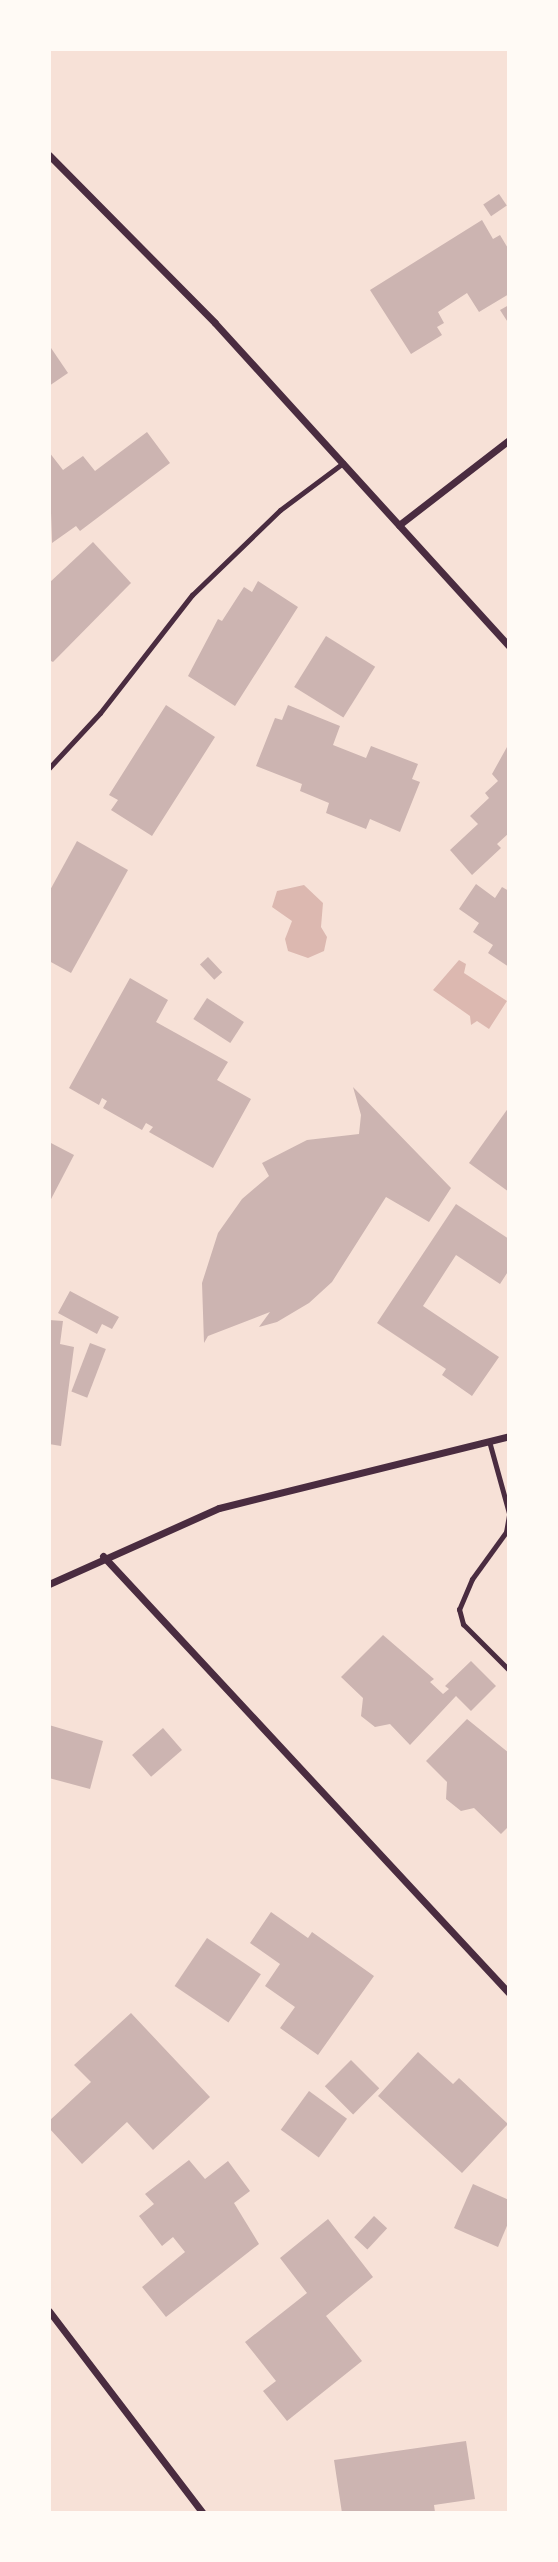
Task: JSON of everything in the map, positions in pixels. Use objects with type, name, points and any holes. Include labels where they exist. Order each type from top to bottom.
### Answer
[{"type":"street","points":[[49,155],[215,323],[509,646]]},
{"type":"street","points":[[399,525],[509,440]]},
{"type":"street","points":[[49,1584],[103,1556],[219,1508],[509,1436]]},
{"type":"street","points":[[103,1556],[509,1993]]},
{"type":"street","points":[[49,2311],[203,2513]]},
{"type":"lane","points":[[49,768],[100,713],[192,595],[280,510],[343,463]]},
{"type":"lane","points":[[489,1441],[509,1514],[506,1532],[472,1580],[459,1609],[463,1624],[509,1670]]},
{"type":"shaded area","points":[[304,885],[323,903],[321,927],[327,937],[324,951],[308,958],[288,951],[285,939],[292,921],[272,907],[277,891]]},
{"type":"shaded area","points":[[459,960],[466,964],[464,973],[507,1001],[489,1029],[477,1021],[471,1025],[470,1016],[433,990]]},
{"type":"building","points":[[499,194],[507,206],[491,216],[483,205]]},
{"type":"building","points":[[482,220],[493,239],[500,235],[509,250],[509,294],[479,312],[467,293],[438,312],[444,323],[437,327],[442,335],[411,354],[370,290]]},
{"type":"building","points":[[509,305],[509,324],[500,310]]},
{"type":"building","points":[[49,345],[68,373],[49,386]]},
{"type":"building","points":[[147,432],[170,463],[80,531],[76,526],[52,543],[49,452],[63,470],[83,456],[95,471]]},
{"type":"building","points":[[93,542],[131,583],[53,662],[49,660],[49,583]]},
{"type":"building","points":[[258,581],[298,607],[235,706],[188,676],[218,619],[222,621],[244,587],[252,592]]},
{"type":"building","points":[[326,636],[375,667],[343,718],[294,687]]},
{"type":"building","points":[[166,705],[215,737],[152,836],[111,810],[118,800],[109,795]]},
{"type":"building","points":[[288,705],[340,726],[333,745],[366,758],[371,746],[418,764],[412,779],[420,782],[400,832],[370,819],[366,829],[326,813],[329,803],[300,791],[302,784],[256,766],[275,718],[282,720]]},
{"type":"building","points":[[507,747],[509,833],[497,844],[501,848],[472,875],[450,850],[478,824],[470,816],[489,798],[485,793],[498,781],[492,774]]},
{"type":"building","points":[[77,841],[128,870],[71,973],[49,961],[49,892]]},
{"type":"building","points":[[476,884],[495,898],[502,887],[509,891],[509,967],[488,953],[493,945],[473,932],[479,923],[459,909]]},
{"type":"building","points":[[208,957],[222,972],[214,980],[200,965]]},
{"type":"building","points":[[130,978],[168,1000],[156,1022],[228,1062],[217,1080],[251,1099],[213,1168],[149,1132],[153,1127],[146,1123],[142,1130],[103,1108],[107,1101],[102,1098],[99,1105],[69,1088]]},
{"type":"building","points":[[207,998],[244,1022],[230,1043],[193,1019]]},
{"type":"building","points":[[353,1087],[451,1188],[429,1222],[386,1197],[332,1282],[309,1303],[277,1322],[259,1327],[270,1312],[208,1336],[204,1343],[202,1283],[218,1233],[242,1199],[269,1176],[262,1163],[307,1140],[359,1134],[361,1115]]},
{"type":"building","points":[[509,1107],[509,1192],[469,1163]]},
{"type":"building","points":[[49,1142],[74,1155],[49,1203]]},
{"type":"building","points":[[456,1204],[509,1239],[509,1270],[500,1284],[456,1255],[423,1306],[499,1357],[472,1396],[442,1375],[446,1369],[377,1323]]},
{"type":"building","points":[[70,1291],[119,1317],[112,1329],[102,1324],[97,1334],[58,1313]]},
{"type":"building","points":[[49,1320],[63,1321],[60,1344],[74,1347],[61,1446],[49,1444]]},
{"type":"building","points":[[90,1343],[106,1349],[87,1398],[71,1392]]},
{"type":"building","points":[[383,1635],[434,1679],[430,1682],[443,1694],[449,1689],[445,1686],[471,1661],[496,1686],[471,1711],[456,1696],[410,1745],[390,1724],[375,1727],[361,1716],[363,1698],[341,1677]]},
{"type":"building","points":[[467,1719],[509,1753],[509,1826],[501,1834],[474,1808],[461,1811],[446,1799],[447,1782],[426,1761]]},
{"type":"building","points":[[49,1725],[103,1741],[90,1789],[49,1778]]},
{"type":"building","points":[[163,1728],[182,1750],[151,1777],[132,1755]]},
{"type":"building","points":[[271,1912],[308,1938],[312,1932],[374,1976],[318,2055],[280,2028],[295,2007],[265,1986],[280,1964],[250,1943]]},
{"type":"building","points":[[207,1938],[261,1974],[228,2022],[175,1986]]},
{"type":"building","points":[[131,2013],[210,2097],[153,2150],[127,2122],[82,2164],[49,2128],[49,2121],[91,2082],[74,2065]]},
{"type":"building","points":[[418,2052],[453,2084],[459,2078],[508,2124],[462,2173],[378,2096]]},
{"type":"building","points":[[351,2060],[379,2088],[353,2114],[325,2086]]},
{"type":"building","points":[[309,2091],[347,2119],[319,2157],[281,2130]]},
{"type":"building","points":[[189,2160],[205,2179],[228,2161],[250,2191],[234,2203],[259,2244],[166,2317],[142,2287],[185,2252],[173,2237],[162,2246],[139,2216],[154,2204],[145,2194]]},
{"type":"building","points":[[473,2184],[509,2200],[509,2221],[498,2247],[454,2228]]},
{"type":"building","points":[[374,2216],[387,2228],[367,2249],[354,2237]]},
{"type":"building","points":[[328,2219],[373,2277],[326,2316],[362,2361],[287,2421],[263,2391],[276,2381],[245,2342],[307,2293],[280,2258]]},
{"type":"building","points":[[466,2441],[475,2499],[434,2505],[435,2512],[342,2513],[334,2460]]}]
